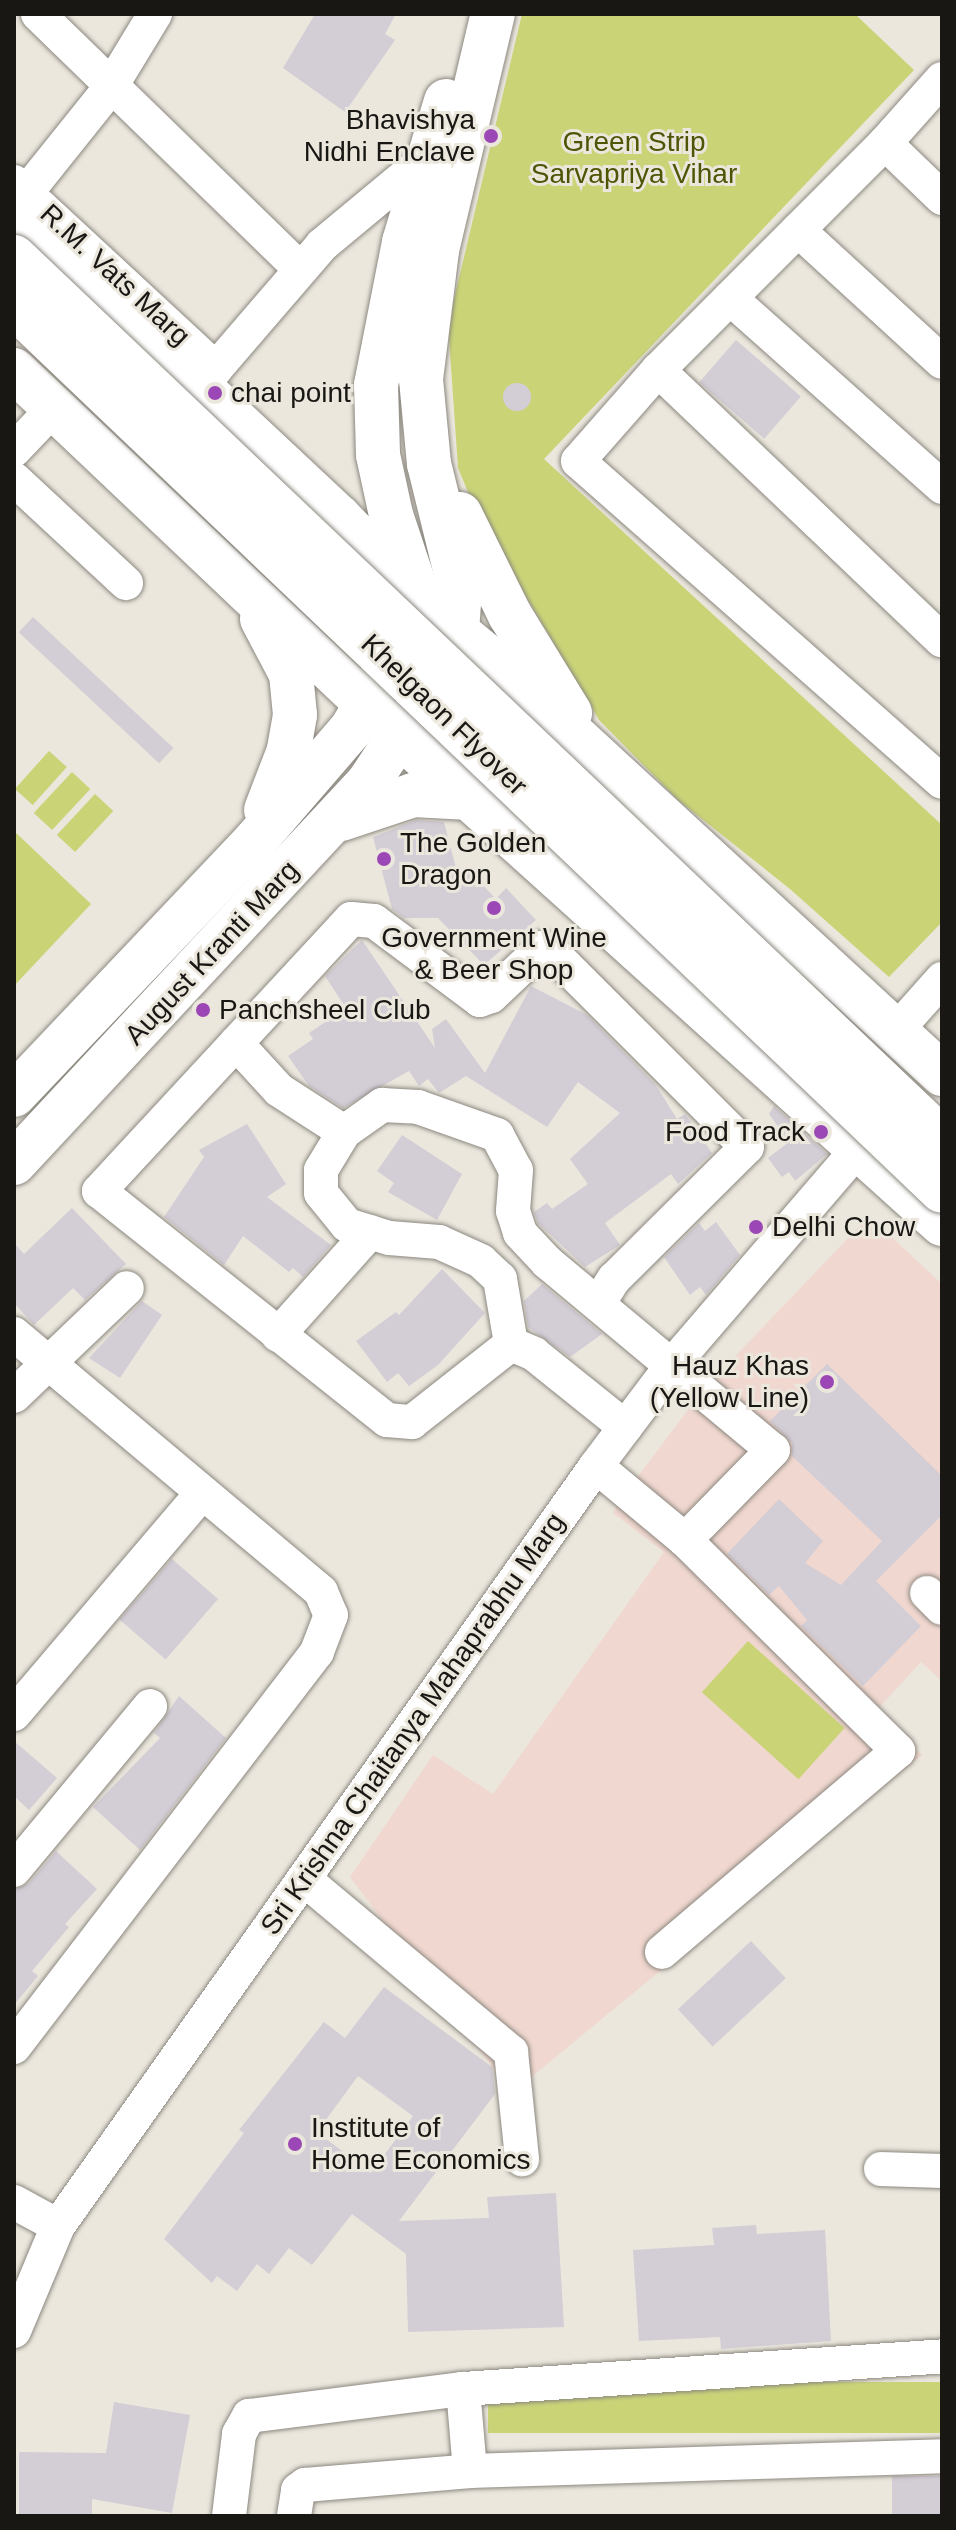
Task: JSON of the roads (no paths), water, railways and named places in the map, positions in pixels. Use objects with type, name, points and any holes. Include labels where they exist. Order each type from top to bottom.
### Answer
[{"type":"main road","points":[[418,599],[378,455],[376,385],[404,242],[428,157],[486,15]]},
{"type":"main road","name":"August Kranti Marg","points":[[14,1163],[368,783],[438,677],[457,631],[460,590],[429,464],[425,414],[425,323],[486,15]]},
{"type":"main road","points":[[18,196],[211,386],[418,599],[598,758],[942,1074]]},
{"type":"main road","name":"Khelgaon Flyover","points":[[14,257],[942,1139]]},
{"type":"main road","name":"Khelgaon Flyover","points":[[14,306],[942,1191]]},
{"type":"main road","points":[[14,370],[232,571],[399,735],[942,1224]]},
{"type":"main road","points":[[137,485],[156,497],[178,501],[200,496],[218,483],[230,464],[234,441],[211,386]]},
{"type":"main road","points":[[425,414],[476,547],[520,632],[598,758]]},
{"type":"main road","points":[[232,571],[283,652],[294,692],[288,753],[254,842]]},
{"type":"main road","name":"August Kranti Marg","points":[[14,1095],[254,842],[368,704],[418,599]]},
{"type":"main road","points":[[334,822],[413,795],[470,798]]},
{"type":"main road","points":[[597,913],[584,895],[579,873],[582,851],[594,832],[612,819],[634,814],[656,817],[675,829]]},
{"type":"street","points":[[38,14],[110,88],[300,269]]},
{"type":"street","points":[[18,196],[110,88],[155,14]]},
{"type":"street","points":[[938,771],[578,461],[658,370],[885,143],[942,79]]},
{"type":"street","points":[[885,143],[942,198]]},
{"type":"street","points":[[211,386],[300,269],[357,213],[428,157]]},
{"type":"street","points":[[798,230],[942,362]]},
{"type":"street","points":[[730,298],[942,487]]},
{"type":"street","points":[[658,370],[942,640]]},
{"type":"street","points":[[14,450],[54,408]]},
{"type":"street","points":[[14,479],[126,583]]},
{"type":"street","points":[[511,1344],[412,1422],[400,1424],[376,1414],[99,1191],[358,916],[374,921],[480,1000],[491,996],[536,950],[555,955],[747,1147],[614,1279],[600,1301]]},
{"type":"street","points":[[895,1032],[942,979]]},
{"type":"street","points":[[236,1043],[279,1090],[344,1132]]},
{"type":"street","points":[[511,1344],[500,1279],[481,1261],[439,1242],[370,1232],[347,1225],[321,1193],[321,1170],[344,1132],[382,1105],[418,1107],[497,1135],[516,1170],[513,1211],[520,1233],[547,1262],[600,1301],[773,1450],[685,1540]]},
{"type":"street","name":"Sri Krishna Chaitanya Mahaprabhu Marg","points":[[14,2331],[58,2226],[596,1466],[673,1364],[858,1149]]},
{"type":"street","points":[[278,1335],[370,1232]]},
{"type":"street","points":[[14,1396],[50,1368],[127,1288]]},
{"type":"street","points":[[14,1334],[50,1368],[321,1592],[331,1615],[317,1652],[14,2047]]},
{"type":"street","points":[[511,1344],[534,1354],[625,1427]]},
{"type":"street","points":[[596,1466],[685,1540],[898,1751],[662,1952]]},
{"type":"street","points":[[18,1699],[202,1493]]},
{"type":"street","points":[[14,1870],[150,1706]]},
{"type":"street","points":[[304,1879],[511,2052],[522,2159]]},
{"type":"street","points":[[881,2169],[942,2171]]},
{"type":"street","points":[[14,2202],[58,2226]]},
{"type":"street","points":[[229,2516],[239,2434],[249,2416],[463,2389],[942,2356]]},
{"type":"street","points":[[463,2389],[470,2471]]},
{"type":"street","points":[[294,2516],[298,2490],[305,2485],[470,2471],[942,2456]]},
{"type":"place","name":"Bhavishya Nidhi Enclave","points":[[491,136]]},
{"type":"place","name":"chai point","points":[[215,393]]},
{"type":"place","name":"The Golden Dragon","points":[[384,859]]},
{"type":"place","name":"Government Wine & Beer Shop","points":[[494,908]]},
{"type":"place","name":"Panchsheel Club","points":[[203,1010]]},
{"type":"place","name":"Food Track","points":[[821,1132]]},
{"type":"place","name":"Delhi Chow","points":[[756,1227]]},
{"type":"place","name":"Hauz Khas (Yellow Line)","points":[[827,1382]]},
{"type":"place","name":"Institute of Home Economics","points":[[295,2144]]},
{"type":"park label","name":"Green Strip Sarvapriya Vihar","points":[[634,158]]}]
